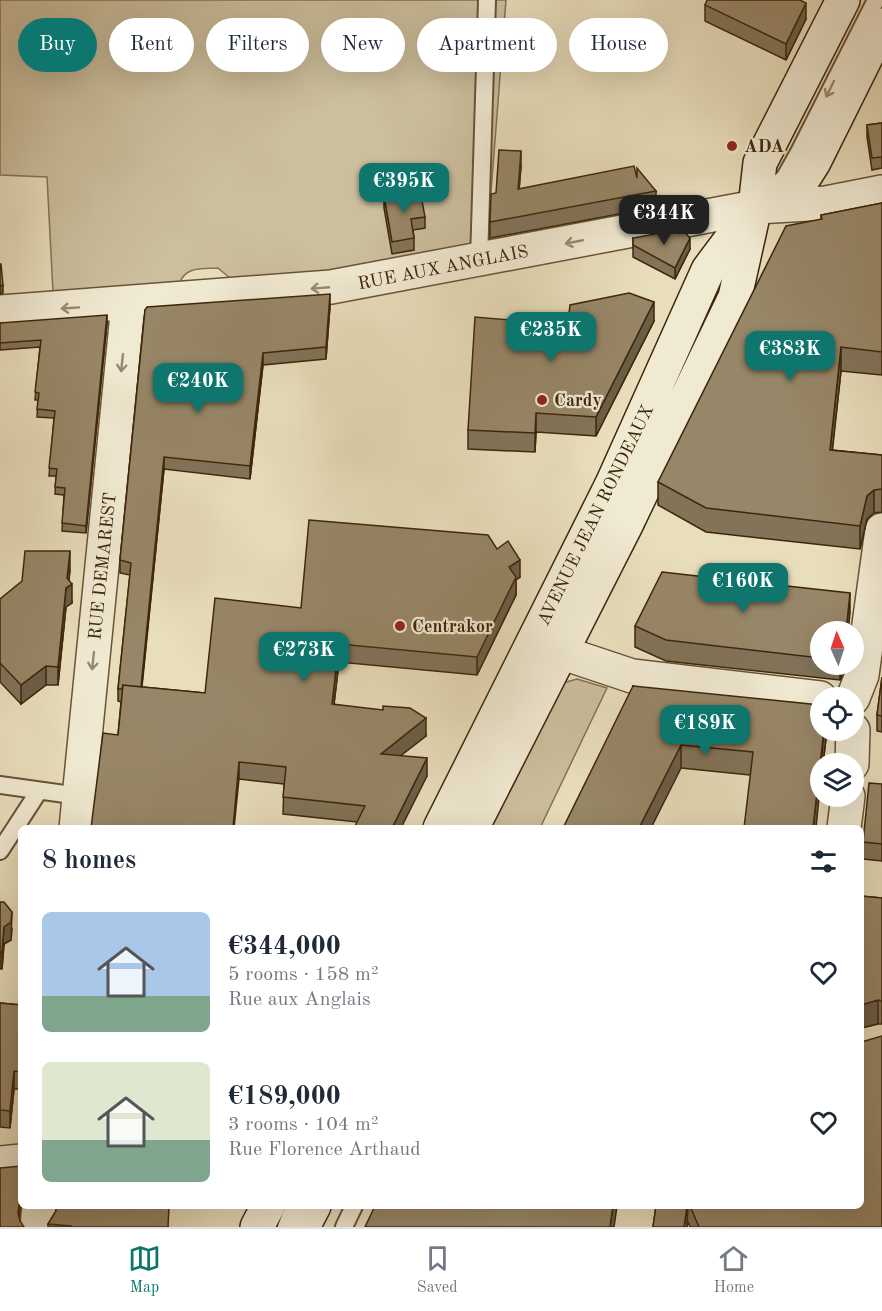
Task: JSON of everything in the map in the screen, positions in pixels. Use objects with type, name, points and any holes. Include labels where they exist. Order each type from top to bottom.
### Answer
[{"type":"street","name":"AVENUE JEAN RONDEAUX","points":[[474,825],[627,523],[735,297],[755,207],[760,163],[843,0]]},
{"type":"street","name":"AVENUE JEAN RONDEAUX","points":[[442,825],[612,484],[708,270],[755,207],[800,184],[814,162],[882,25]]},
{"type":"street","name":"RUE AUX ANGLAIS","points":[[0,312],[332,287],[755,207],[826,203],[882,192]]},
{"type":"street","name":"RUE DEMAREST","points":[[76,825],[128,304]]},
{"type":"street","points":[[857,687],[862,675],[882,530]]},
{"type":"street","points":[[560,652],[632,676],[810,697]]},
{"type":"street","points":[[844,825],[847,807]]},
{"type":"street","points":[[0,1163],[18,1161]]},
{"type":"street","points":[[37,1227],[39,1209]]},
{"type":"street","points":[[257,1227],[266,1209]]},
{"type":"street","points":[[303,1227],[312,1209]]},
{"type":"lane","points":[[479,261],[487,0]]},
{"type":"lane","name":"AVENUE JEAN RONDEAUX","points":[[458,825],[730,281],[755,207],[785,177],[876,0]]},
{"type":"lane","points":[[0,784],[79,796]]},
{"type":"lane","points":[[0,851],[39,790]]},
{"type":"lane","points":[[286,1227],[293,1209]]},
{"type":"lane","points":[[344,1227],[353,1209]]},
{"type":"shaded area","points":[[0,0],[506,0],[505,18],[417,18],[417,72],[500,72],[487,243],[328,274],[231,279],[218,268],[200,269],[190,271],[179,284],[53,292],[47,177],[0,175]]},
{"type":"shaded area","points":[[577,679],[607,688],[541,825],[489,825],[563,683]]},
{"type":"building","points":[[707,0],[800,0],[806,3],[786,44],[705,5]]},
{"type":"building","points":[[882,123],[882,157],[872,158],[867,125]]},
{"type":"building","points":[[499,150],[521,151],[518,189],[634,166],[637,178],[637,168],[656,191],[490,222],[491,194],[496,193]]},
{"type":"building","points":[[420,190],[425,217],[411,219],[414,238],[392,242],[384,196]]},
{"type":"building","points":[[882,203],[882,352],[841,347],[830,450],[882,455],[882,489],[874,490],[867,496],[860,526],[706,508],[658,482],[786,226],[822,219],[821,215]]},
{"type":"building","points":[[682,229],[690,238],[675,268],[633,245],[633,238]]},
{"type":"building","points":[[0,264],[3,285],[0,286]]},
{"type":"building","name":"Cardy","points":[[629,293],[654,302],[596,417],[536,413],[535,433],[468,430],[475,317],[523,321],[523,317],[568,322],[570,305]]},
{"type":"building","points":[[330,294],[326,347],[263,353],[250,466],[164,457],[141,687],[123,685],[122,689],[118,689],[131,563],[120,560],[145,310],[147,307]]},
{"type":"building","points":[[107,315],[86,526],[62,523],[65,488],[55,487],[57,469],[49,468],[55,411],[37,409],[39,393],[35,392],[41,340],[0,343],[0,323]]},
{"type":"building","points":[[309,520],[488,535],[497,549],[508,541],[520,560],[509,567],[516,577],[477,657],[339,644],[332,704],[383,710],[383,706],[410,708],[426,718],[381,754],[427,758],[394,825],[356,825],[365,806],[283,797],[286,767],[239,762],[233,825],[91,825],[103,733],[118,735],[123,685],[205,693],[215,598],[301,608]]},
{"type":"building","points":[[25,551],[70,551],[67,578],[72,584],[66,588],[58,667],[46,666],[21,685],[0,663],[0,599],[22,581]]},
{"type":"building","points":[[662,572],[850,593],[847,621],[810,621],[810,657],[666,640],[635,626]]},
{"type":"building","points":[[882,677],[882,716],[877,715]]},
{"type":"building","points":[[633,686],[810,704],[810,741],[823,741],[821,753],[810,753],[810,807],[815,807],[813,825],[744,825],[753,752],[681,745],[641,825],[564,825]]},
{"type":"building","points":[[869,783],[882,784],[882,844],[864,842]]},
{"type":"building","points":[[864,896],[882,898],[882,1001],[864,1004]]},
{"type":"building","points":[[0,902],[4,902],[12,912],[11,922],[4,927],[2,952],[0,952]]},
{"type":"building","points":[[0,1003],[18,1005],[18,1072],[14,1071],[10,1111],[0,1110]]},
{"type":"building","points":[[882,1036],[882,1227],[699,1227],[691,1209],[864,1209],[865,1041]]},
{"type":"building","points":[[18,1166],[18,1213],[24,1227],[0,1227],[0,1168]]},
{"type":"building","points":[[56,1209],[169,1209],[168,1227],[71,1227],[48,1224]]},
{"type":"building","points":[[374,1209],[613,1209],[610,1227],[365,1227]]},
{"type":"building","points":[[656,1209],[687,1209],[684,1227],[653,1227]]},
{"type":"place","name":"ADA","points":[[732,146]]},
{"type":"place","name":"Cardy","points":[[542,400]]},
{"type":"place","name":"Centrakor","points":[[400,626]]}]
